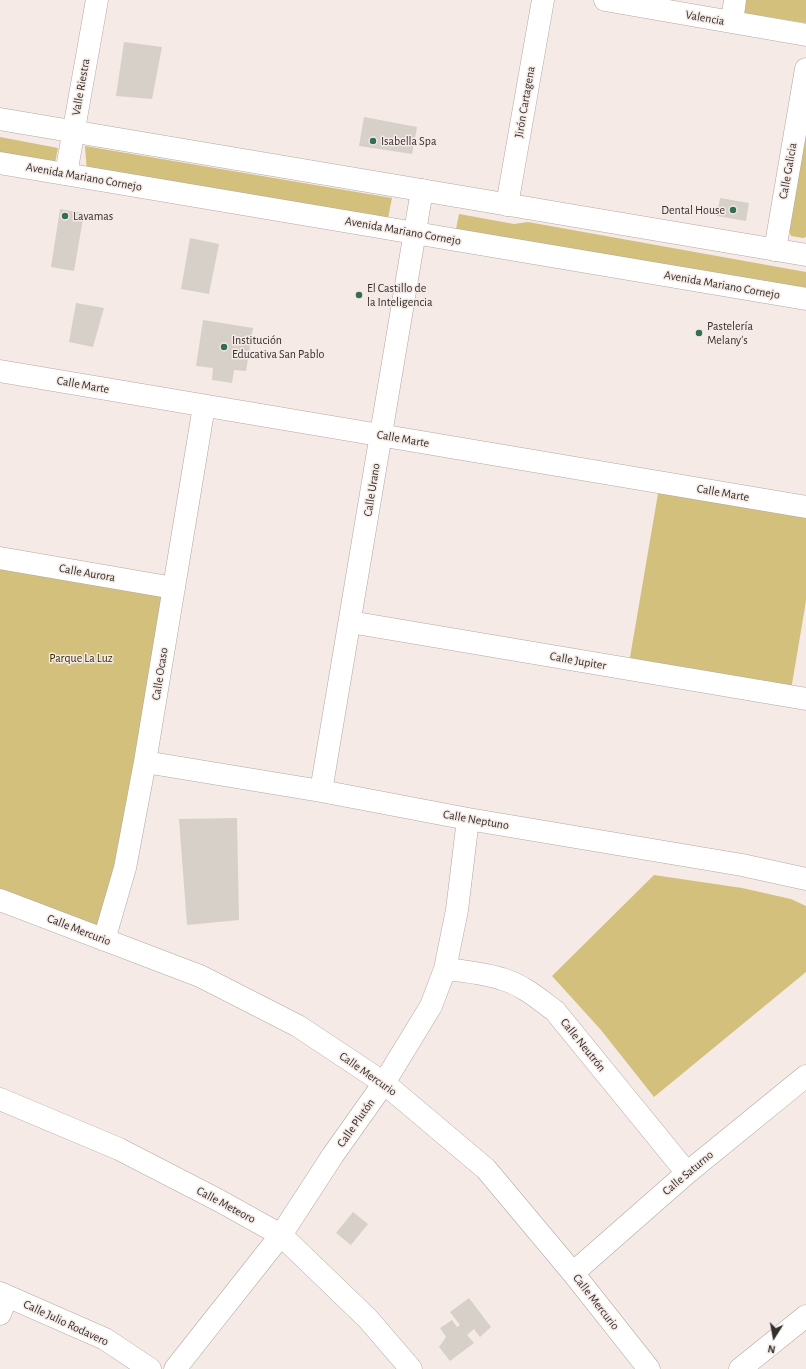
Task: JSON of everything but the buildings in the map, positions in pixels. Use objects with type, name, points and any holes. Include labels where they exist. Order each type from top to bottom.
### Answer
[{"type":"street","name":"Valle Riestra","points":[[66,174],[97,0]]},
{"type":"street","name":"Jirón Cartagena","points":[[507,205],[543,0]]},
{"type":"street","name":"Valencia","points":[[605,0],[806,35]]},
{"type":"street","points":[[732,22],[735,0]]},
{"type":"street","name":"Calle Galicia","points":[[775,250],[806,69]]},
{"type":"street","points":[[0,119],[806,254]]},
{"type":"street","name":"Avenida Mariano Cornejo","points":[[0,163],[806,300]]},
{"type":"street","name":"Calle Urano","points":[[321,790],[422,190]]},
{"type":"street","name":"Calle Marte","points":[[0,372],[806,507]]},
{"type":"street","name":"Calle Ocaso","points":[[104,940],[125,868],[145,762],[204,406]]},
{"type":"street","name":"Calle Aurora","points":[[0,558],[174,588]]},
{"type":"street","name":"Calle Jupiter","points":[[350,622],[806,699]]},
{"type":"street","name":"Calle Neptuno","points":[[145,762],[321,790],[468,819],[742,865],[806,879]]},
{"type":"street","name":"Calle Plutón","points":[[176,1369],[281,1235],[333,1154],[384,1083],[431,1006],[445,969],[457,910],[468,819]]},
{"type":"street","name":"Calle Mercurio","points":[[0,900],[200,976],[298,1026],[384,1083],[486,1169],[573,1273],[649,1369]]},
{"type":"street","name":"Calle Neutrón","points":[[445,969],[474,972],[503,979],[531,993],[555,1011],[687,1172]]},
{"type":"street","name":"Calle Saturno","points":[[573,1273],[687,1172],[806,1076]]},
{"type":"street","name":"Calle Meteoro","points":[[0,1099],[119,1149],[281,1235],[368,1319],[411,1369]]},
{"type":"street","name":"Calle Julio Rodavero","points":[[2,1301],[105,1339],[150,1369]]},
{"type":"street","points":[[740,1369],[806,1316]]},
{"type":"green space","points":[[745,0],[806,0],[806,23],[743,13]]},
{"type":"green space","points":[[806,119],[806,237],[803,238],[791,236],[788,228]]},
{"type":"green space","points":[[0,137],[58,148],[54,168],[0,159]]},
{"type":"green space","points":[[85,146],[392,198],[387,223],[87,173]]},
{"type":"green space","points":[[459,214],[514,224],[528,222],[806,272],[806,296],[454,239]]},
{"type":"green space","points":[[660,482],[806,507],[806,601],[790,696],[628,669]]},
{"type":"green space","name":"Parque La Luz","points":[[0,558],[174,588],[104,940],[0,900]]},
{"type":"green space","points":[[654,875],[742,888],[791,899],[806,906],[806,972],[654,1097],[601,1030],[552,976]]},
{"type":"place","name":"Isabella Spa","points":[[373,141]]},
{"type":"place","name":"Dental House","points":[[733,210]]},
{"type":"place","name":"Lavamas","points":[[65,216]]},
{"type":"place","name":"El Castillo de la Inteligencia","points":[[359,295]]},
{"type":"place","name":"Pastelería Melany's","points":[[699,333]]},
{"type":"place","name":"Institución Educativa San Pablo","points":[[224,347]]}]
